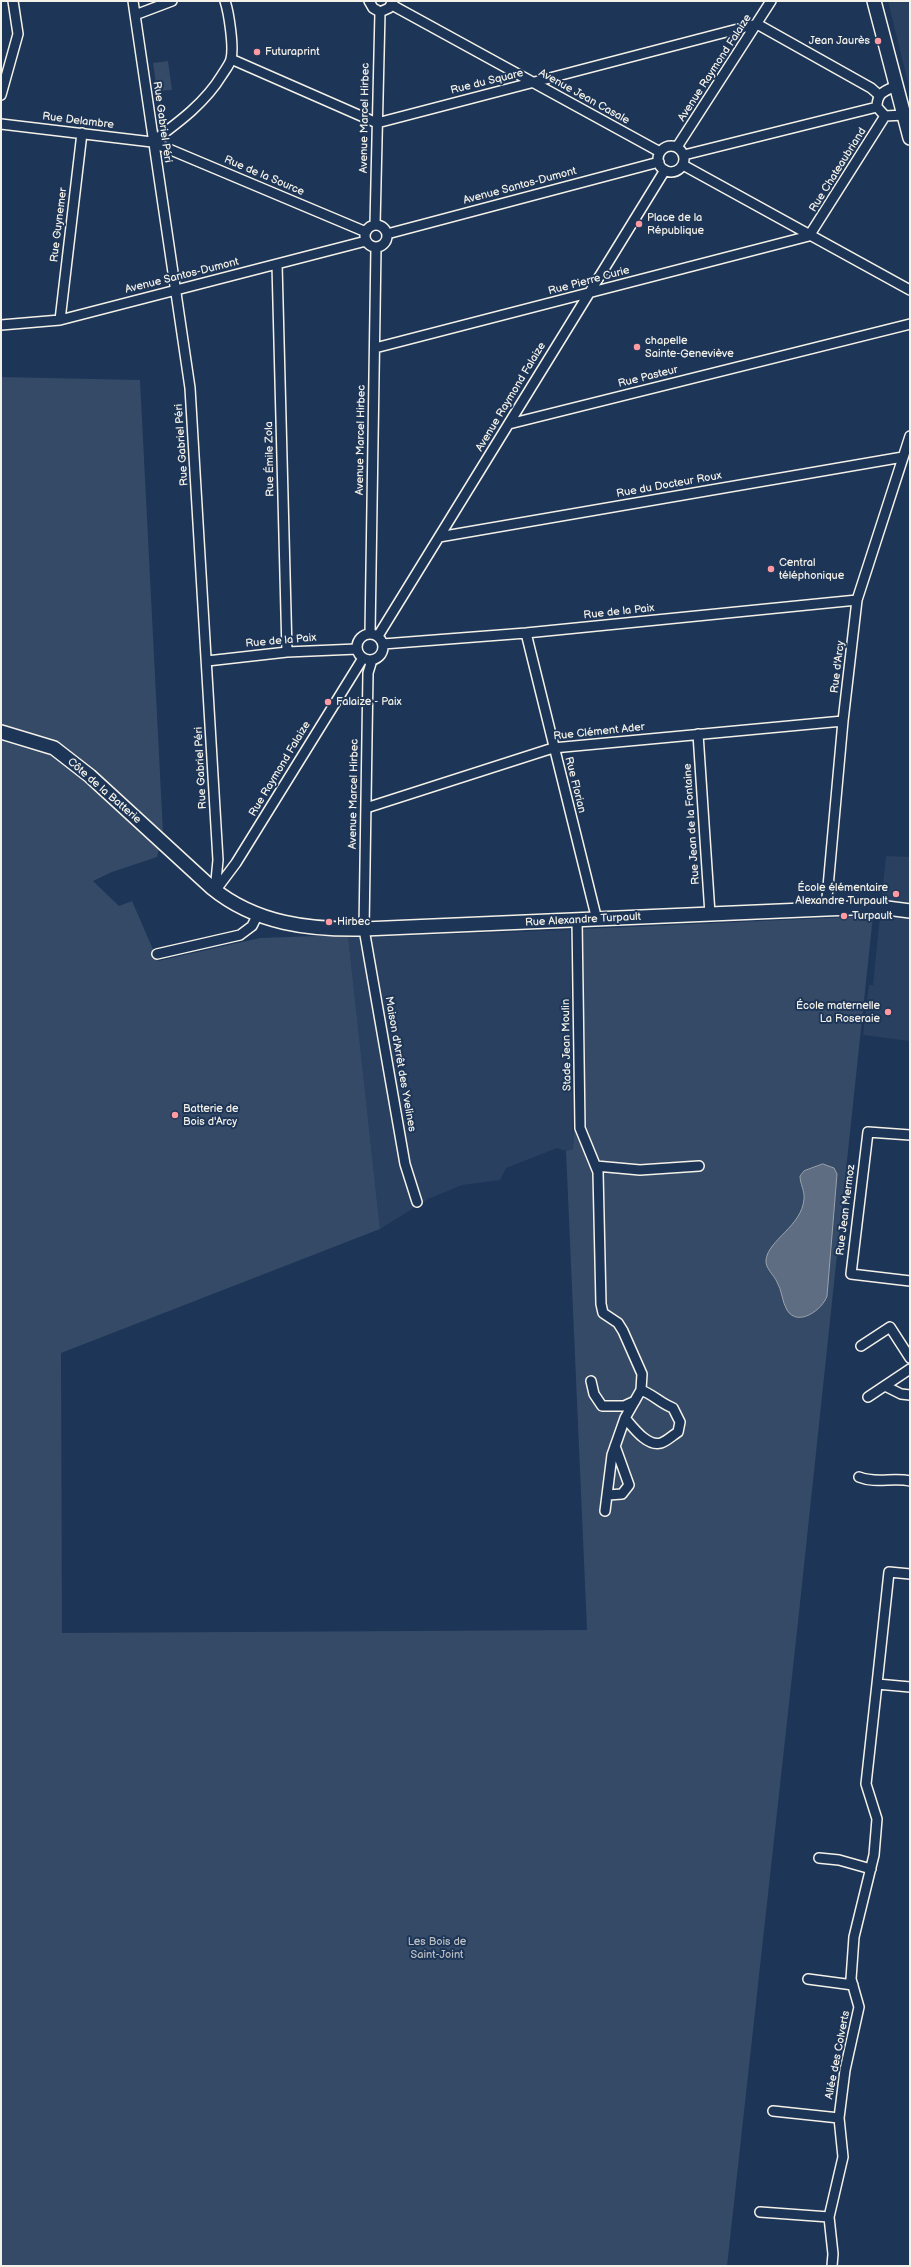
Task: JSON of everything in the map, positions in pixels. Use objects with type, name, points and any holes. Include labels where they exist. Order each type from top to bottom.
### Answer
[{"type":"main road","points":[[874,1],[910,138]]},
{"type":"main road","name":"Côte de la Batterie","points":[[1,732],[54,748],[90,776],[194,872]]},
{"type":"main road","name":"Rue Alexandre Turpault","points":[[194,872],[215,891],[227,899],[258,914],[299,927],[324,929],[364,929],[597,920],[879,907],[910,910]]},
{"type":"street","points":[[1,95],[18,34],[13,1]]},
{"type":"street","name":"Rue Gabriel Péri","points":[[133,1],[152,142],[190,388],[218,860],[215,891]]},
{"type":"street","points":[[136,15],[172,1]]},
{"type":"street","points":[[152,142],[182,120],[212,90],[231,59],[225,1]]},
{"type":"street","points":[[369,1],[373,8],[380,12],[387,10],[392,3]]},
{"type":"street","name":"Avenue Raymond Falaize","points":[[677,147],[771,1]]},
{"type":"street","name":"Avenue Jean Casale","points":[[392,3],[532,83],[660,152]]},
{"type":"street","name":"Avenue Marcel Hirbec","points":[[376,225],[380,12]]},
{"type":"street","points":[[757,24],[871,88],[879,95]]},
{"type":"street","name":"Rue du Square","points":[[377,123],[757,24]]},
{"type":"street","points":[[231,59],[377,123]]},
{"type":"street","points":[[877,107],[879,95],[882,91],[896,86]]},
{"type":"street","points":[[877,107],[885,116],[890,118],[904,115]]},
{"type":"street","points":[[684,155],[877,107]]},
{"type":"street","name":"Rue Chateaubriand","points":[[809,236],[885,116]]},
{"type":"street","name":"Rue Delambre","points":[[1,124],[82,132],[152,142]]},
{"type":"street","name":"Rue Guynemer","points":[[60,320],[82,132]]},
{"type":"street","name":"Rue de la Source","points":[[152,142],[366,236]]},
{"type":"street","points":[[666,147],[677,147],[684,155],[683,165],[673,172],[665,170],[659,162],[660,152],[666,147]]},
{"type":"street","name":"Avenue Santos-Dumont","points":[[387,234],[659,162]]},
{"type":"street","points":[[683,165],[809,236],[910,290]]},
{"type":"street","name":"Avenue Raymond Falaize","points":[[377,638],[665,170]]},
{"type":"street","points":[[376,225],[381,227],[387,234],[385,243],[376,247],[370,245],[366,236],[376,225]]},
{"type":"street","name":"Avenue Santos-Dumont","points":[[1,325],[60,320],[277,264],[366,236]]},
{"type":"street","name":"Rue Pierre Curie","points":[[375,348],[809,236]]},
{"type":"street","name":"Avenue Marcel Hirbec","points":[[376,247],[375,348],[377,638]]},
{"type":"street","name":"Rue Émile Zola","points":[[277,264],[287,652]]},
{"type":"street","name":"Rue Pasteur","points":[[509,424],[910,324]]},
{"type":"street","name":"Rue d'Arcy","points":[[826,909],[844,721],[858,600],[910,436]]},
{"type":"street","name":"Rue du Docteur Roux","points":[[439,537],[903,457]]},
{"type":"street","name":"Rue de la Paix","points":[[377,638],[526,633],[858,600]]},
{"type":"street","name":"Rue Florian","points":[[526,633],[553,748],[597,920]]},
{"type":"street","points":[[368,659],[357,649],[360,638],[377,638]]},
{"type":"street","name":"Rue Raymond Falaize","points":[[215,891],[236,863],[368,659],[382,653],[377,638]]},
{"type":"street","name":"Rue de la Paix","points":[[207,661],[287,652],[344,648],[357,649]]},
{"type":"street","name":"Avenue Marcel Hirbec","points":[[364,929],[368,659]]},
{"type":"street","name":"Rue Clément Ader","points":[[366,808],[553,748],[844,721]]},
{"type":"street","name":"Rue Jean de la Fontaine","points":[[698,734],[710,914]]},
{"type":"street","points":[[157,954],[240,935],[252,926],[258,914]]},
{"type":"street","name":"Stade Jean Moulin","points":[[578,920],[580,1128],[598,1172],[601,1304],[603,1313],[618,1323],[623,1331],[642,1374],[641,1390]]},
{"type":"street","name":"Maison d'Arrêt des Yvelines","points":[[364,929],[405,1164],[418,1202]]},
{"type":"street","name":"Rue Jean Mermoz","points":[[910,1135],[868,1132],[851,1274],[910,1280]]},
{"type":"street","points":[[596,1166],[640,1170],[699,1166]]},
{"type":"street","points":[[861,1346],[890,1327],[910,1358]]},
{"type":"street","points":[[868,1397],[910,1369]]},
{"type":"street","points":[[591,1381],[594,1394],[602,1406],[624,1406],[635,1401]]},
{"type":"street","points":[[885,1386],[901,1394],[910,1395]]},
{"type":"street","points":[[605,1511],[608,1495],[608,1476],[615,1446],[625,1418],[641,1390],[653,1394],[663,1404],[673,1408],[680,1422],[678,1432],[661,1443],[652,1442],[638,1432],[625,1418]]},
{"type":"street","points":[[608,1495],[622,1494],[629,1485],[615,1446]]},
{"type":"street","points":[[859,1476],[869,1480],[901,1479],[910,1481]]},
{"type":"street","name":"Allée des Colverts","points":[[832,2266],[833,2254],[829,2217],[843,2157],[839,2118],[845,2070],[859,2007],[851,1978],[854,1937],[874,1855],[877,1819],[866,1784],[889,1572],[910,1574]]},
{"type":"street","points":[[877,1684],[910,1687]]},
{"type":"street","points":[[819,1858],[839,1860],[870,1870]]},
{"type":"street","points":[[808,1979],[853,1985]]},
{"type":"street","points":[[773,2111],[839,2118]]},
{"type":"street","points":[[760,2212],[829,2217]]},
{"type":"shaded area","points":[[888,1],[910,1],[910,91]]},
{"type":"shaded area","name":"École élémentaire Alexandre Turpault","points":[[886,856],[910,857],[910,1041],[863,1035],[869,985],[873,985]]},
{"type":"shaded area","points":[[570,930],[573,1149],[566,1151],[557,1148],[506,1168],[500,1180],[462,1185],[428,1199],[380,1229],[348,935],[372,937]]},
{"type":"shaded area","points":[[823,1164],[834,1168],[837,1174],[827,1296],[821,1306],[810,1315],[797,1317],[792,1315],[787,1310],[779,1285],[768,1269],[766,1260],[772,1246],[792,1225],[802,1209],[804,1196],[800,1176],[804,1171]]},
{"type":"green space","points":[[168,61],[172,90],[157,91],[153,63]]},
{"type":"green space","name":"Les Bois de Saint-Joint","points":[[1,377],[140,380],[163,833],[157,857],[112,872],[93,881],[119,906],[132,901],[158,961],[260,938],[348,935],[380,1229],[61,1353],[62,1633],[587,1630],[566,1151],[573,1149],[574,1124],[585,1124],[583,929],[873,916],[798,1622],[727,2266],[1,2266]]},
{"type":"place","name":"Jean Jaurès","points":[[878,41]]},
{"type":"place","name":"Futuraprint","points":[[257,52]]},
{"type":"place","name":"Place de la République","points":[[639,224]]},
{"type":"place","name":"chapelle Sainte-Geneviève","points":[[637,347]]},
{"type":"place","name":"Central téléphonique","points":[[771,569]]},
{"type":"place","name":"Falaize - Paix","points":[[328,702]]},
{"type":"place","name":"École élémentaire Alexandre Turpault","points":[[896,894]]},
{"type":"place","name":"Turpault","points":[[844,916]]},
{"type":"place","name":"Hirbec","points":[[329,922]]},
{"type":"place","name":"École maternelle La Roseraie","points":[[888,1012]]},
{"type":"place","name":"Batterie de Bois d'Arcy","points":[[175,1115]]}]
